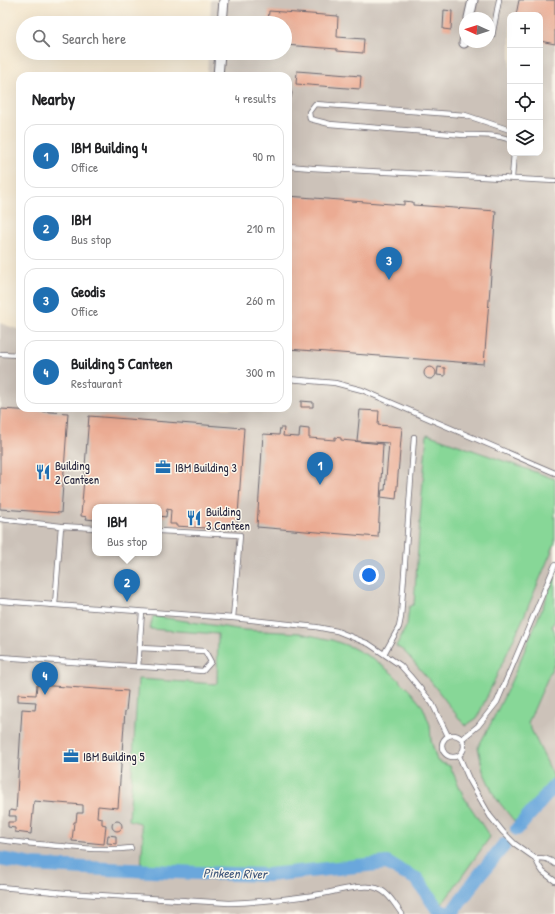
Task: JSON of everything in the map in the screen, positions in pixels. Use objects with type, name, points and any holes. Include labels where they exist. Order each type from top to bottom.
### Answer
[{"type":"street","points":[[223,16],[224,0]]},
{"type":"street","points":[[470,12],[472,0]]},
{"type":"street","points":[[218,72],[219,60]]},
{"type":"lane","points":[[495,21],[499,0]]},
{"type":"lane","points":[[507,129],[465,114],[315,104],[310,112],[310,119],[330,124],[464,135],[486,135],[507,139]]},
{"type":"lane","points":[[512,178],[514,156]]},
{"type":"lane","points":[[292,166],[555,181]]},
{"type":"lane","points":[[0,354],[16,355]]},
{"type":"lane","points":[[292,379],[335,383],[362,390],[555,473]]},
{"type":"lane","points":[[384,654],[399,627],[401,617],[414,437]]},
{"type":"lane","points":[[0,519],[92,528]]},
{"type":"lane","points":[[55,606],[61,526]]},
{"type":"lane","points":[[162,531],[240,535],[233,618]]},
{"type":"lane","points":[[462,739],[478,726],[496,702],[555,565]]},
{"type":"lane","points":[[0,601],[233,618],[316,627],[337,631],[369,644],[400,665],[432,703],[448,736]]},
{"type":"lane","points":[[138,667],[142,612]]},
{"type":"lane","points":[[0,657],[203,671],[211,662],[206,650],[139,648]]},
{"type":"lane","points":[[456,735],[462,739],[465,746],[464,750],[459,756],[452,757],[444,752],[443,741],[448,736],[456,735]]},
{"type":"lane","points":[[459,756],[468,779],[490,816],[503,832],[515,844],[535,858],[538,866],[543,872],[555,881]]},
{"type":"lane","points":[[0,840],[78,848],[118,850],[131,848]]},
{"type":"lane","points":[[535,858],[544,858],[555,864]]},
{"type":"lane","points":[[0,887],[236,903],[310,896],[370,886],[377,888],[388,896],[402,914]]},
{"type":"shaded area","points":[[211,0],[555,0],[555,914],[0,914],[0,323],[16,329],[16,412],[292,412],[292,72],[207,72],[208,60],[292,60],[292,16],[210,16]]},
{"type":"green space","points":[[427,434],[555,479],[555,543],[522,621],[477,718],[465,726],[432,683],[404,651],[396,646],[407,625],[409,607],[414,604]]},
{"type":"green space","points":[[555,577],[555,620],[552,626],[555,632],[555,661],[528,723],[554,777],[515,822],[495,797],[483,771],[478,747],[510,685]]},
{"type":"green space","points":[[153,616],[244,630],[300,633],[332,640],[351,647],[374,659],[393,674],[410,691],[423,707],[430,725],[431,740],[437,761],[450,766],[464,797],[490,837],[438,910],[417,879],[387,863],[268,875],[141,871],[143,837],[140,823],[129,820],[138,679],[217,684],[218,634],[150,629]]},
{"type":"building","points":[[519,0],[555,0],[555,44],[543,42],[543,12],[517,12]]},
{"type":"building","points":[[444,10],[452,11],[451,30],[443,29]]},
{"type":"building","points":[[269,11],[338,16],[337,37],[364,39],[363,53],[337,51],[337,49],[292,46],[292,16],[269,16]]},
{"type":"building","points":[[297,71],[361,76],[360,89],[296,84]]},
{"type":"building","points":[[292,196],[404,205],[404,201],[413,202],[413,205],[496,211],[484,364],[292,349]]},
{"type":"building","points":[[432,367],[435,368],[435,378],[428,379],[425,378],[424,371],[425,368]]},
{"type":"building","points":[[438,367],[445,368],[445,376],[437,375]]},
{"type":"building","points":[[301,401],[313,402],[313,407],[301,407]]},
{"type":"building","points":[[1,409],[16,410],[16,412],[68,413],[61,513],[0,509]]},
{"type":"building","points":[[360,410],[379,411],[378,425],[402,427],[396,499],[381,497],[382,490],[385,490],[389,443],[357,441]]},
{"type":"building","name":"IBM Building 3","points":[[89,416],[244,428],[237,530],[176,526],[176,524],[170,524],[171,510],[167,509],[166,517],[162,516],[162,504],[92,504],[92,520],[86,519],[87,517],[81,516]]},
{"type":"building","points":[[280,428],[284,428],[283,436],[299,437],[300,428],[309,429],[309,438],[335,440],[335,437],[341,438],[341,440],[383,444],[378,537],[257,527],[263,434],[279,435]]},
{"type":"building","name":"IBM Building 5","points":[[37,685],[128,691],[125,711],[118,808],[98,806],[97,817],[102,818],[102,824],[106,825],[104,844],[72,841],[74,822],[76,822],[77,813],[83,813],[83,805],[34,801],[31,834],[15,832],[15,828],[8,827],[8,822],[16,822],[16,816],[9,816],[10,810],[16,811],[22,709],[35,710],[36,702],[18,701],[18,694],[36,695]]},
{"type":"building","points":[[117,821],[122,826],[117,831],[112,826]]},
{"type":"building","points":[[108,835],[116,836],[116,844],[107,843]]},
{"type":"waterway","name":"Pinkeen River","points":[[517,829],[555,785]]},
{"type":"waterway","name":"Pinkeen River","points":[[451,914],[504,845]]},
{"type":"waterway","name":"Pinkeen River","points":[[0,859],[32,865],[268,875],[387,863],[417,879],[438,910],[448,914]]},
{"type":"place","name":"Geodis","points":[[389,280]]},
{"type":"place","name":"IBM Building 3","points":[[163,467]]},
{"type":"place","name":"Building 2 Canteen","points":[[43,472]]},
{"type":"place","name":"IBM Building 4","points":[[320,485]]},
{"type":"place","name":"Building 3 Canteen","points":[[194,518]]},
{"type":"place","name":"IBM","points":[[127,602]]},
{"type":"place","name":"Building 5 Canteen","points":[[45,695]]},
{"type":"place","name":"IBM Building 5","points":[[71,756]]}]
